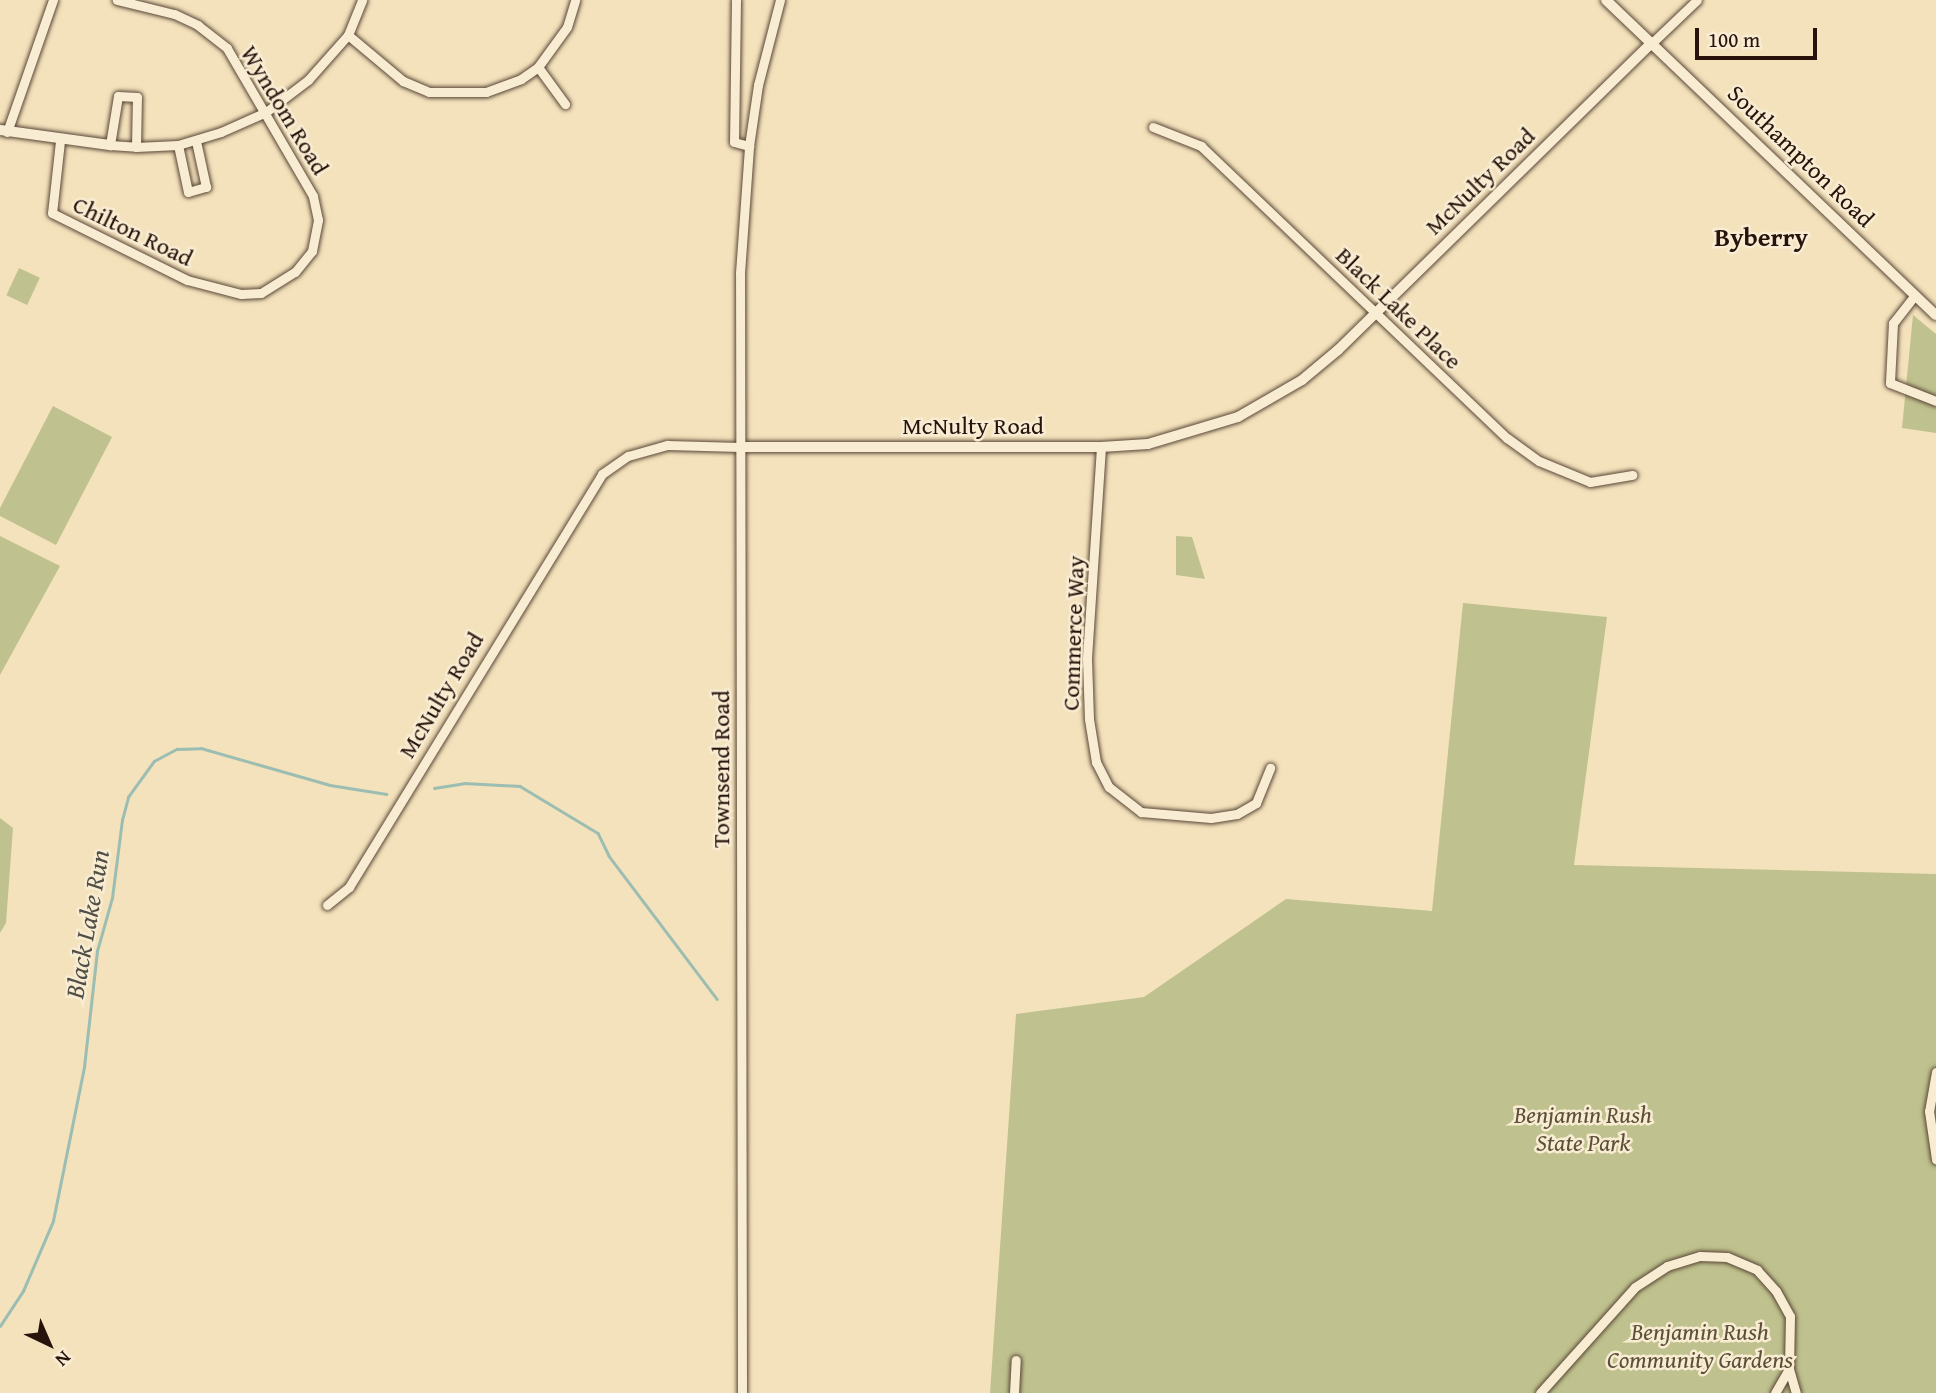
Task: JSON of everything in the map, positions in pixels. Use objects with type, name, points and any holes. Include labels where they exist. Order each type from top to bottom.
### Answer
[{"type":"street","points":[[53,0],[3,131],[60,141],[134,147],[178,145],[196,141],[266,112],[309,80],[348,35],[362,0]]},
{"type":"street","name":"Wyndom Road","points":[[117,0],[174,14],[211,34],[227,48],[313,196],[318,220],[312,251],[295,272],[269,290]]},
{"type":"street","points":[[348,35],[382,67],[429,92],[486,92],[522,79],[538,66],[567,27],[575,0]]},
{"type":"street","points":[[736,0],[734,142],[749,146]]},
{"type":"street","name":"Townsend Road","points":[[742,1393],[740,273],[749,146],[758,85],[780,0]]},
{"type":"street","name":"Southampton Road","points":[[1606,0],[1936,315]]},
{"type":"street","name":"McNulty Road","points":[[327,905],[349,887],[602,474],[628,456],[667,445],[1101,447],[1148,443],[1238,417],[1302,380],[1376,312],[1697,0]]},
{"type":"street","points":[[538,66],[565,104]]},
{"type":"street","points":[[110,145],[117,98],[134,95],[134,147]]},
{"type":"street","name":"Black Lake Place","points":[[1153,127],[1201,146],[1507,438],[1539,461],[1590,482],[1632,475]]},
{"type":"street","name":"Chilton Road","points":[[60,141],[52,213],[187,280],[241,294],[269,290]]},
{"type":"street","points":[[178,145],[188,192],[206,187],[196,141]]},
{"type":"street","points":[[1915,295],[1893,323],[1890,383],[1936,401]]},
{"type":"street","name":"Commerce Way","points":[[1101,447],[1087,659],[1089,719],[1096,762],[1109,787],[1141,812],[1211,818],[1237,814],[1256,803],[1270,768]]},
{"type":"street","points":[[1936,1072],[1929,1111],[1936,1159]]},
{"type":"street","points":[[1540,1393],[1635,1287],[1667,1266],[1700,1256],[1727,1257],[1757,1270],[1776,1291],[1790,1317],[1789,1369],[1796,1393]]},
{"type":"street","points":[[1014,1393],[1016,1360]]},
{"type":"street","points":[[1775,1393],[1789,1369]]},
{"type":"green space","points":[[19,268],[40,278],[27,305],[6,295]]},
{"type":"green space","points":[[1913,315],[1936,334],[1936,433],[1902,428]]},
{"type":"green space","points":[[53,406],[112,437],[56,545],[0,516],[0,508]]},
{"type":"green space","points":[[0,536],[60,566],[0,675]]},
{"type":"green space","points":[[1176,536],[1192,537],[1205,579],[1176,575]]},
{"type":"green space","name":"Benjamin Rush State Park","points":[[1463,603],[1607,617],[1574,865],[1936,874],[1936,1393],[990,1393],[1016,1014],[1144,997],[1286,899],[1432,911]]},
{"type":"green space","points":[[0,818],[13,828],[6,923],[0,933]]},
{"type":"waterway","name":"Black Lake Run","points":[[0,1326],[23,1291],[53,1221],[84,1067],[97,951],[112,898],[122,820],[128,797],[154,761],[177,749],[201,748],[330,785],[386,794]]},
{"type":"waterway","name":"Black Lake Run","points":[[434,788],[464,783],[520,786],[598,833],[609,856],[717,999]]},
{"type":"district","name":"Byberry","points":[[1761,237]]},
{"type":"park label","name":"Benjamin Rush Community Gardens","points":[[1700,1346]]}]
